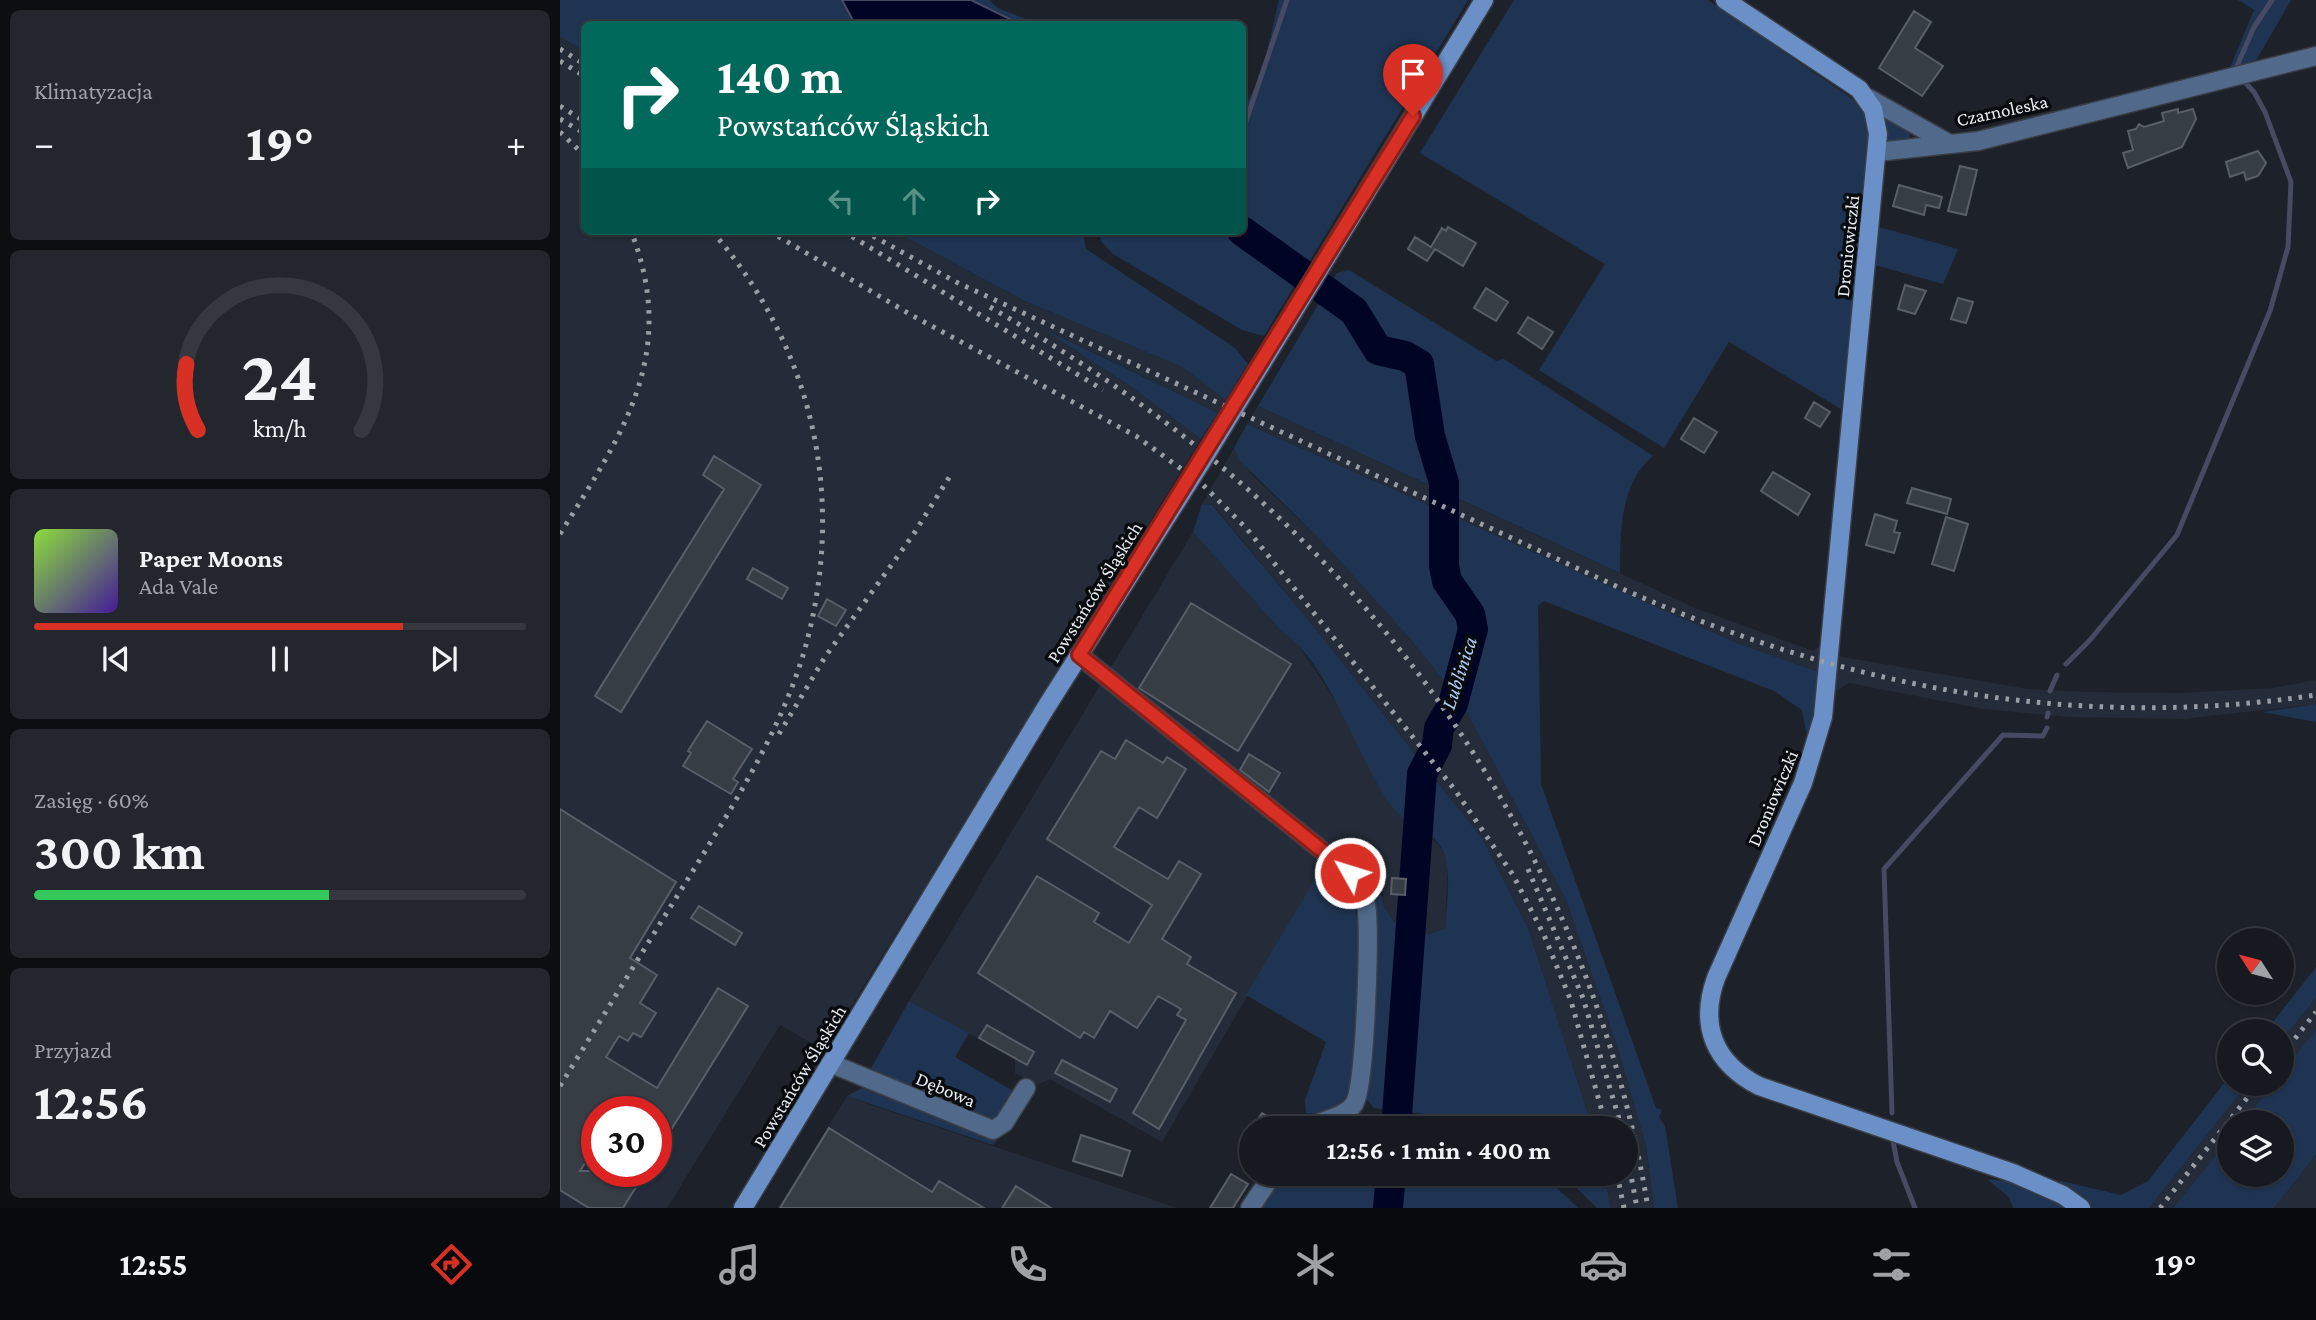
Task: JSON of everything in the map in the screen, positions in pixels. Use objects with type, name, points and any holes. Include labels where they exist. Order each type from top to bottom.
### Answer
[{"type":"street","name":"Powstańców Śląskich","points":[[743,1208],[1079,655],[1484,0]]},
{"type":"street","points":[[1725,0],[1847,80],[1868,98],[1948,143]]},
{"type":"street","name":"Czarnoleska","points":[[1877,152],[1978,141],[2316,56]]},
{"type":"street","points":[[1868,98],[1875,118],[1877,152]]},
{"type":"street","name":"Droniowiczki","points":[[1877,152],[1823,718],[1804,783],[1713,985],[1708,1011],[1710,1034],[1726,1063],[1759,1086],[2013,1173],[2063,1195],[2081,1208]]},
{"type":"street","points":[[1079,655],[1350,873],[1361,888],[1367,912],[1363,1054],[1359,1093],[1347,1111],[1336,1116]]},
{"type":"street","name":"Dębowa","points":[[832,1064],[993,1130],[1004,1123],[1026,1088]]},
{"type":"street","points":[[1250,1208],[1265,1186]]},
{"type":"shaded area","points":[[560,0],[989,0],[998,8],[1030,21],[581,21],[581,49],[560,37]]},
{"type":"shaded area","points":[[842,0],[971,0],[1014,21],[853,21]]},
{"type":"shaded area","points":[[1279,0],[1468,0],[1264,336],[1242,330],[1113,254],[1101,241],[1100,235],[1246,235],[1246,104],[1261,78]]},
{"type":"shaded area","points":[[1514,0],[1708,0],[1857,102],[1866,119],[1870,145],[1841,409],[1729,342],[1664,448],[1539,370],[1605,264],[1420,153]]},
{"type":"shaded area","points":[[2238,0],[2291,0],[2254,64],[2229,70],[2254,10]]},
{"type":"shaded area","points":[[560,37],[581,49],[581,235],[901,235],[1025,301],[1182,367],[1226,400],[1218,413],[1049,331],[1133,388],[1201,439],[824,1050],[780,1025],[667,1208],[560,1208]]},
{"type":"shaded area","points":[[1884,117],[1910,129],[1909,140],[1885,142]]},
{"type":"shaded area","points":[[1879,227],[1958,249],[1943,284],[1875,265]]},
{"type":"shaded area","points":[[901,235],[1084,235],[1086,249],[1235,348],[1248,364],[1226,400],[1182,367],[1025,301]]},
{"type":"shaded area","points":[[1349,270],[1496,361],[1504,359],[1653,456],[1642,467],[1628,494],[1622,526],[1620,573],[1258,406],[1337,273]]},
{"type":"shaded area","points":[[1042,328],[1218,413],[1201,439],[1133,388]]},
{"type":"shaded area","points":[[1258,406],[1695,608],[1813,651],[1822,644],[1819,672],[1737,643],[1247,424]]},
{"type":"shaded area","points":[[1247,424],[1737,643],[1819,672],[1808,743],[1802,710],[1774,691],[1544,601],[1538,606],[1541,784],[1656,1108],[1662,1110],[1659,1117],[1665,1126],[1678,1208],[1654,1208],[1646,1146],[1638,1116],[1618,1049],[1566,900],[1462,703],[1406,634],[1320,539],[1241,462],[1234,448]]},
{"type":"shaded area","points":[[1234,448],[1251,474],[1320,539],[1406,634],[1462,703],[1566,900],[1618,1049],[1637,1116],[1589,1116],[1528,928],[1482,838],[1213,505],[1202,504]]},
{"type":"shaded area","points":[[1202,504],[1212,505],[1310,622],[1482,838],[1528,928],[1589,1116],[1443,1116],[1374,1108],[1365,1097],[1375,895],[1382,896],[1384,908],[1403,932],[1430,934],[1445,928],[1448,884],[1444,855],[1438,843],[1428,834],[1413,830],[1388,801],[1313,663],[1193,532]]},
{"type":"shaded area","points":[[1193,532],[1282,632],[1295,640],[1421,831],[1438,844],[1448,860],[1445,928],[1430,934],[1403,932],[1384,908],[1382,878],[1355,870],[1332,851],[1162,1142],[1050,1079],[1036,1085],[1015,1073],[1015,1059],[909,1001]]},
{"type":"shaded area","points":[[1838,656],[2027,689],[2180,693],[2273,688],[2316,680],[2316,704],[2183,719],[2068,717],[1983,709],[1849,683],[1835,692]]},
{"type":"shaded area","points":[[2316,704],[2316,722],[2262,712]]},
{"type":"shaded area","points":[[1325,862],[1346,885],[1356,912],[1361,962],[1362,1019],[1357,1069],[1350,1092],[1334,1108],[1313,1114],[1306,1113],[1305,1100],[1326,1042],[1246,995]]},
{"type":"shaded area","points":[[2316,967],[2316,998],[2294,1025],[2294,1019],[2275,1019],[2286,1005],[2294,1005],[2294,995]]},
{"type":"shaded area","points":[[2316,998],[2316,1029],[2294,1057],[2294,1025]]},
{"type":"shaded area","points":[[909,1001],[969,1033],[955,1057],[1015,1092],[1001,1116],[987,1121],[869,1072]]},
{"type":"shaded area","points":[[2316,1029],[2316,1155],[2294,1183],[2294,1110],[2252,1110],[2263,1096],[2294,1096],[2294,1057]]},
{"type":"shaded area","points":[[862,1088],[997,1140],[993,1145],[847,1096]]},
{"type":"shaded area","points":[[2217,1092],[2217,1096],[2238,1096],[2227,1110],[2217,1110],[2217,1122],[2149,1208],[2092,1208],[2048,1178],[2121,1195],[2148,1181]]},
{"type":"shaded area","points":[[847,1096],[877,1107],[1177,1208],[778,1208]]},
{"type":"shaded area","points":[[2238,1096],[2263,1096],[2252,1110],[2227,1110]]},
{"type":"shaded area","points":[[1638,1118],[1646,1146],[1654,1208],[1611,1208],[1606,1186],[1638,1186]]},
{"type":"shaded area","points":[[2217,1122],[2217,1154],[2173,1208],[2149,1208]]},
{"type":"shaded area","points":[[2217,1154],[2217,1187],[2291,1187],[2274,1208],[2173,1208]]},
{"type":"shaded area","points":[[2316,1155],[2316,1208],[2274,1208],[2291,1187],[2294,1187],[2294,1183]]},
{"type":"shaded area","points":[[1988,1180],[1999,1180],[2029,1188],[2066,1208],[2013,1208],[2009,1197]]},
{"type":"shaded area","points":[[1272,1186],[1555,1186],[1578,1208],[1257,1208]]},
{"type":"shaded area","points":[[1574,1186],[1606,1186],[1611,1208],[1597,1208]]},
{"type":"building","points":[[1914,11],[1931,22],[1915,48],[1943,66],[1922,96],[1879,68]]},
{"type":"building","points":[[2178,109],[2178,113],[2193,109],[2196,119],[2182,147],[2128,168],[2123,153],[2133,150],[2128,131],[2136,129],[2139,124],[2144,127],[2164,121],[2162,113]]},
{"type":"building","points":[[2258,151],[2266,163],[2258,176],[2246,180],[2244,172],[2230,177],[2226,162]]},
{"type":"building","points":[[1960,166],[1977,170],[1966,215],[1948,211]]},
{"type":"building","points":[[1899,185],[1942,197],[1939,208],[1926,205],[1924,215],[1893,206]]},
{"type":"building","points":[[1448,227],[1476,243],[1463,266],[1435,249],[1427,261],[1408,249],[1415,237],[1431,247],[1442,228],[1446,231]]},
{"type":"building","points":[[1905,285],[1926,291],[1915,314],[1898,309]]},
{"type":"building","points":[[1486,288],[1508,302],[1496,321],[1474,308]]},
{"type":"building","points":[[1958,298],[1973,302],[1966,323],[1951,319]]},
{"type":"building","points":[[1528,317],[1553,332],[1542,349],[1518,333]]},
{"type":"building","points":[[1814,402],[1830,412],[1820,427],[1805,418]]},
{"type":"building","points":[[1694,418],[1717,432],[1704,453],[1681,439]]},
{"type":"building","points":[[714,456],[761,485],[621,712],[595,696],[724,489],[703,475]]},
{"type":"building","points":[[1773,472],[1810,494],[1798,515],[1761,491]]},
{"type":"building","points":[[1912,488],[1951,499],[1947,514],[1907,503]]},
{"type":"building","points":[[1875,514],[1897,521],[1894,532],[1900,533],[1894,553],[1866,545]]},
{"type":"building","points":[[1946,517],[1968,524],[1954,571],[1932,564]]},
{"type":"building","points":[[753,568],[788,588],[782,599],[747,579]]},
{"type":"building","points":[[827,599],[846,610],[836,626],[818,616]]},
{"type":"building","points":[[1191,603],[1291,664],[1238,751],[1139,688]]},
{"type":"building","points":[[707,721],[752,749],[733,779],[738,782],[731,794],[683,766],[691,753],[688,751]]},
{"type":"building","points":[[1126,740],[1163,763],[1167,757],[1186,769],[1157,818],[1139,807],[1114,847],[1168,879],[1179,861],[1201,874],[1162,939],[1191,957],[1187,964],[1236,993],[1159,1129],[1133,1113],[1186,1020],[1177,1015],[1181,1009],[1158,996],[1137,1028],[1110,1011],[1094,1038],[1084,1032],[1080,1038],[978,973],[1037,876],[1099,913],[1094,922],[1129,943],[1152,905],[1047,839],[1101,751],[1115,759]]},
{"type":"building","points":[[1249,754],[1280,773],[1269,792],[1240,770]]},
{"type":"building","points":[[560,809],[676,882],[630,958],[657,975],[640,1003],[656,1013],[641,1037],[633,1033],[628,1041],[619,1036],[606,1057],[657,1088],[718,988],[748,1006],[672,1128],[672,1096],[581,1096],[581,1187],[636,1187],[623,1208],[589,1208],[560,1190]]},
{"type":"building","points":[[1392,878],[1406,879],[1405,895],[1391,894]]},
{"type":"building","points":[[699,906],[742,933],[735,945],[691,918]]},
{"type":"building","points":[[987,1025],[1034,1052],[1027,1065],[979,1038]]},
{"type":"building","points":[[1062,1060],[1117,1089],[1110,1102],[1055,1073]]},
{"type":"building","points":[[829,1128],[932,1192],[939,1181],[984,1208],[780,1208]]},
{"type":"building","points":[[1081,1135],[1130,1151],[1122,1176],[1073,1161]]},
{"type":"building","points":[[1231,1174],[1239,1179],[1239,1186],[1247,1186],[1233,1208],[1210,1208]]},
{"type":"building","points":[[1016,1186],[1051,1208],[1002,1208]]},
{"type":"waterway","points":[[1246,121],[1287,0]]},
{"type":"waterway","points":[[2237,66],[2254,27],[2272,0]]},
{"type":"waterway","points":[[2066,664],[2090,640],[2177,535],[2270,311],[2288,247],[2291,182],[2265,112],[2254,92],[2241,78]]},
{"type":"waterway","name":"Lublinica","points":[[1246,234],[1354,311],[1378,350],[1405,356],[1419,364],[1430,436],[1444,483],[1444,566],[1447,581],[1470,614],[1473,629],[1453,704],[1439,728],[1437,745],[1422,774],[1397,1116]]},
{"type":"waterway","points":[[2050,691],[2057,675]]},
{"type":"waterway","points":[[2047,717],[2048,713]]},
{"type":"waterway","points":[[1892,1113],[1884,869],[2003,735],[2043,736],[2047,728]]},
{"type":"waterway","points":[[1893,1141],[1897,1162],[1915,1208]]},
{"type":"waterway","name":"Lublinica","points":[[1388,1208],[1390,1186]]},
{"type":"railway","points":[[560,49],[581,62]]},
{"type":"railway","points":[[560,61],[581,74]]},
{"type":"railway","points":[[560,106],[581,119]]},
{"type":"railway","points":[[560,119],[581,131]]},
{"type":"railway","points":[[560,132],[581,152]]},
{"type":"railway","points":[[560,534],[623,426],[637,391],[646,354],[649,316],[644,275],[632,235]]},
{"type":"railway","points":[[560,1086],[755,767],[794,682],[817,595],[822,539],[821,484],[813,430],[798,377],[776,326],[747,277],[715,235]]},
{"type":"railway","points":[[776,235],[913,316],[1136,436],[1202,484],[1247,529],[1455,790],[1513,875],[1544,935],[1571,1001],[1603,1116]]},
{"type":"railway","points":[[850,235],[1103,390]]},
{"type":"railway","points":[[873,236],[956,282],[1618,587],[1702,622],[1787,651],[1873,674],[1959,692],[2047,703],[2135,708],[2225,705],[2316,695]]},
{"type":"railway","points":[[990,307],[1101,376],[1206,454],[1290,528],[1367,610],[1436,697],[1496,790],[1548,889],[1591,992],[1625,1098],[1648,1208]]},
{"type":"railway","points":[[779,734],[825,657],[913,535],[950,476]]},
{"type":"railway","points":[[1528,869],[1583,998],[1618,1116]]},
{"type":"railway","points":[[2294,1040],[2316,1012]]},
{"type":"railway","points":[[2160,1208],[2249,1096]]},
{"type":"railway","points":[[1619,1186],[1624,1208]]},
{"type":"railway","points":[[1633,1186],[1637,1208]]},
{"type":"route","points":[[1350,873],[1079,655],[1201,463],[1413,116]]}]
